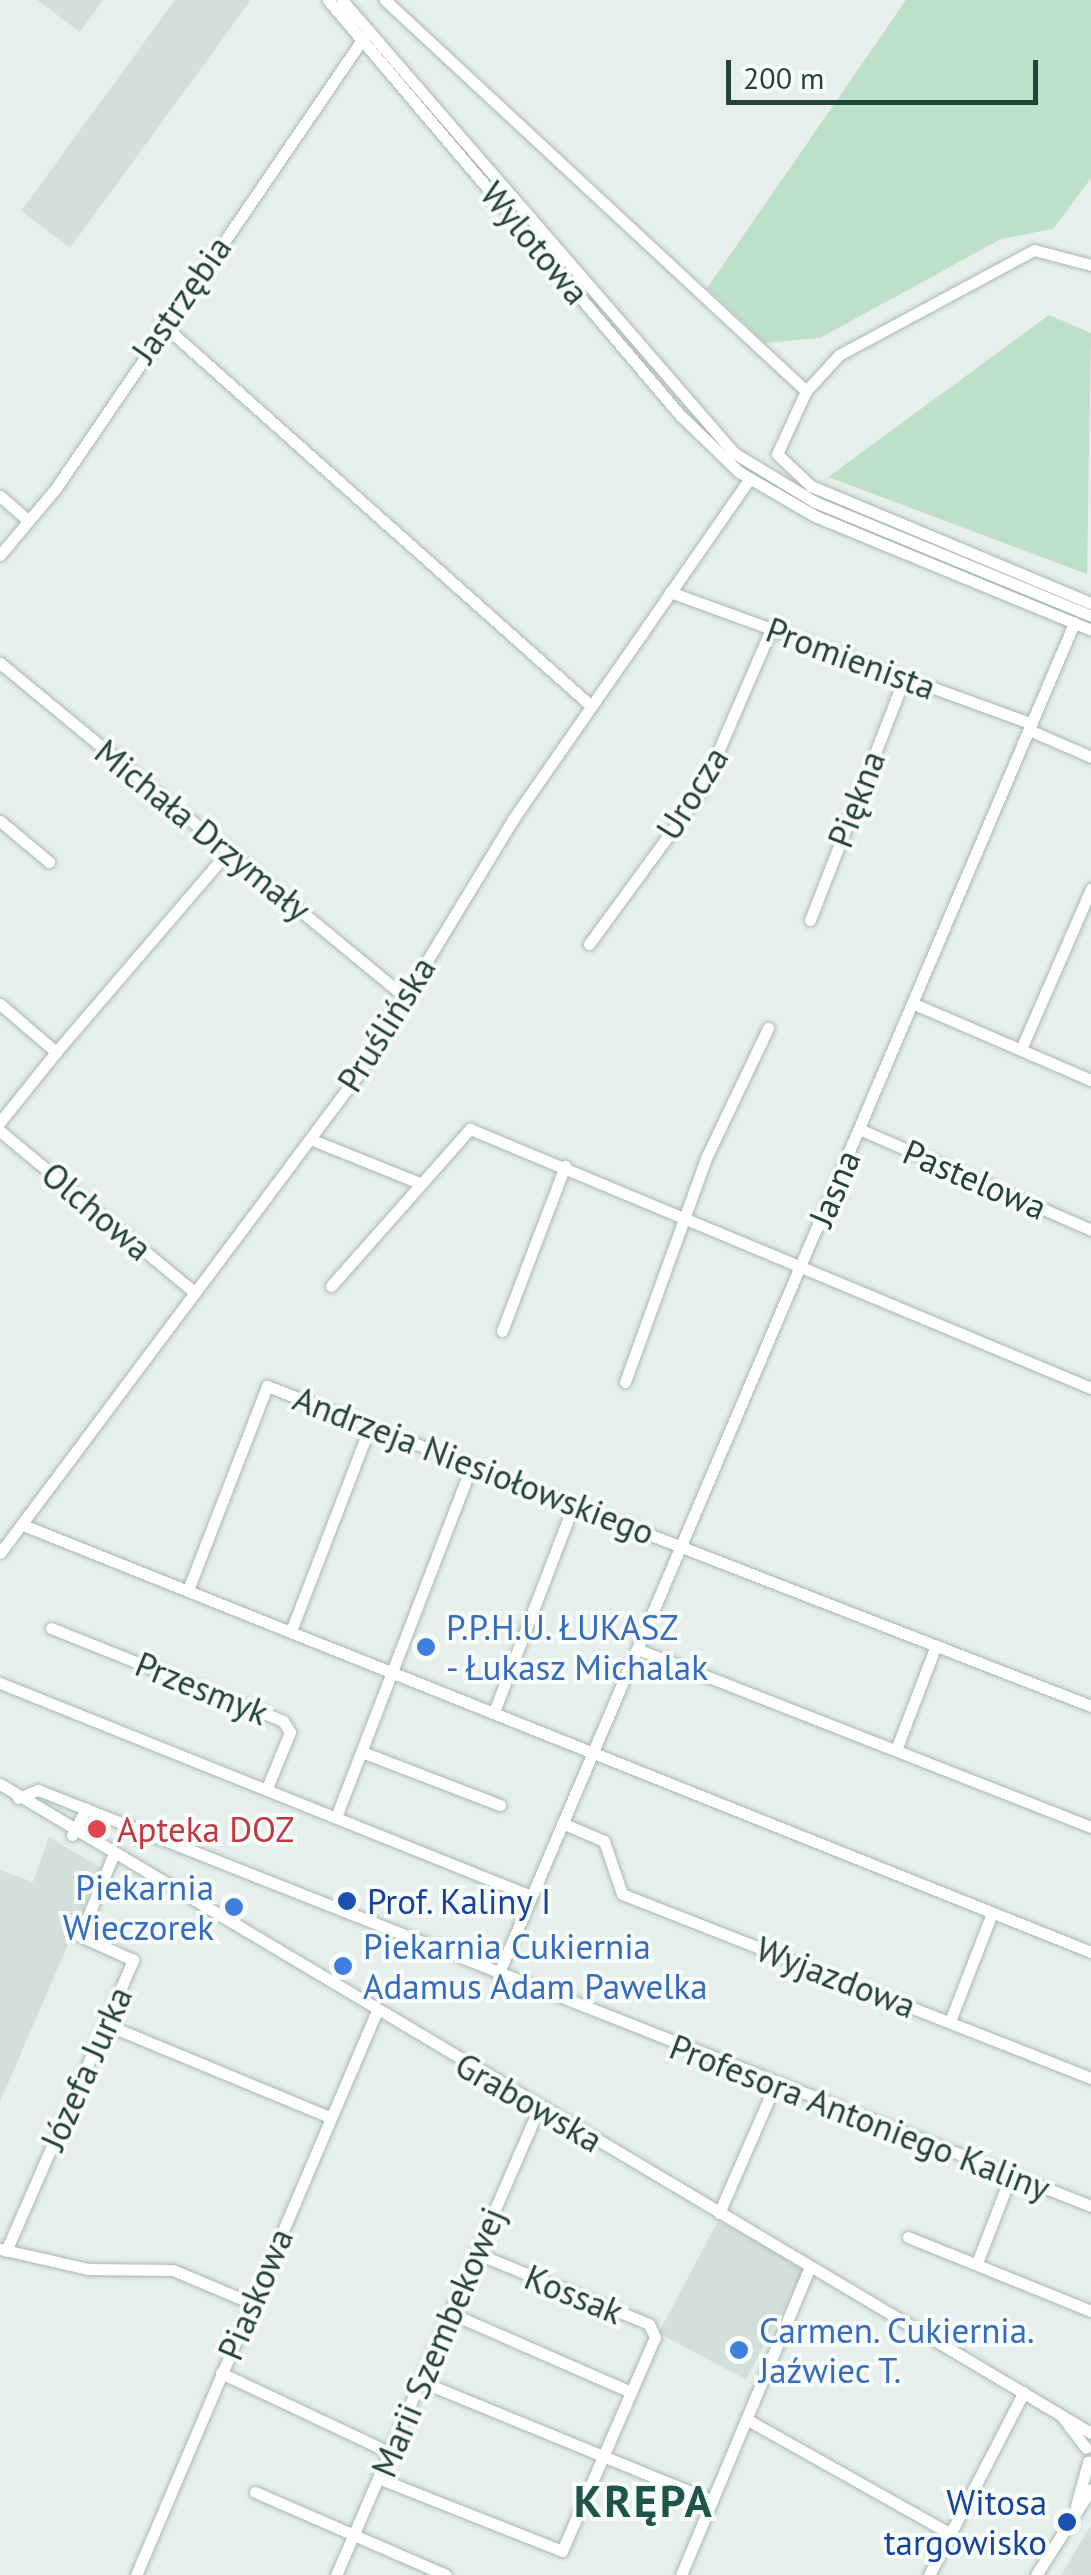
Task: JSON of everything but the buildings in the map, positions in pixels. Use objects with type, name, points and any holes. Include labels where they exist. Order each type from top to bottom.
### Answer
[{"type":"street","name":"Wylotowa","points":[[328,0],[680,416],[749,479],[1091,630]]},
{"type":"street","name":"Wylotowa","points":[[342,0],[681,400],[764,474],[1091,616]]},
{"type":"street","name":"Wylotowa","points":[[385,0],[806,391]]},
{"type":"street","name":"Jastrzębia","points":[[0,555],[26,519],[56,488],[160,324],[362,40]]},
{"type":"street","points":[[1089,597],[811,486],[776,454],[806,391],[839,355],[1022,255],[1052,249],[1091,265]]},
{"type":"street","points":[[160,324],[590,706]]},
{"type":"street","name":"Pruślińska","points":[[0,1553],[310,1139],[590,706],[749,479]]},
{"type":"street","points":[[0,496],[26,519]]},
{"type":"street","name":"Promienista","points":[[670,592],[1030,727],[1091,757]]},
{"type":"street","name":"Jasna","points":[[498,1975],[1074,623]]},
{"type":"street","name":"Urocza","points":[[589,944],[700,791],[771,629]]},
{"type":"street","name":"Michała Drzymały","points":[[0,662],[406,996]]},
{"type":"street","name":"Piękna","points":[[810,920],[904,679]]},
{"type":"street","points":[[0,821],[49,862]]},
{"type":"street","points":[[0,1122],[228,851]]},
{"type":"street","points":[[1022,1049],[1086,914],[1091,889]]},
{"type":"street","points":[[0,1004],[56,1052]]},
{"type":"street","points":[[912,1004],[1091,1080]]},
{"type":"street","points":[[625,1382],[687,1213],[768,1028]]},
{"type":"street","points":[[331,1286],[416,1182],[470,1129],[687,1213],[1091,1388]]},
{"type":"street","name":"Pastelowa","points":[[859,1129],[1091,1230]]},
{"type":"street","name":"Olchowa","points":[[0,1132],[193,1292]]},
{"type":"street","points":[[310,1139],[416,1182]]},
{"type":"street","points":[[502,1331],[565,1166]]},
{"type":"street","name":"Andrzeja Niesiołowskiego","points":[[188,1590],[267,1386],[1091,1706]]},
{"type":"street","points":[[291,1631],[370,1426]]},
{"type":"street","points":[[336,1817],[472,1465]]},
{"type":"street","points":[[494,1712],[574,1504]]},
{"type":"street","points":[[0,1525],[13,1537]]},
{"type":"street","points":[[22,1526],[1091,1952]]},
{"type":"street","name":"Przesmyk","points":[[51,1628],[283,1721],[290,1732],[266,1788]]},
{"type":"street","points":[[896,1750],[936,1645]]},
{"type":"street","points":[[637,1649],[1091,1827]]},
{"type":"street","points":[[0,1683],[532,1896]]},
{"type":"street","points":[[362,1752],[500,1805]]},
{"type":"street","name":"Grabowska","points":[[0,1784],[112,1858],[1091,2433]]},
{"type":"street","name":"Profesora Antoniego Kaliny","points":[[18,1798],[38,1790],[86,1808],[775,2085],[1091,2206]]},
{"type":"street","points":[[72,1834],[86,1808]]},
{"type":"street","name":"Wyjazdowa","points":[[562,1824],[604,1841],[622,1894],[1091,2078]]},
{"type":"street","name":"Józefa Jurka","points":[[3,2250],[133,1960],[80,1936],[112,1858]]},
{"type":"street","points":[[950,2021],[992,1913]]},
{"type":"street","name":"Piaskowa","points":[[136,2575],[376,2013]]},
{"type":"street","points":[[106,2024],[330,2117]]},
{"type":"street","points":[[719,2214],[775,2085]]},
{"type":"street","name":"Marii Szembekowej","points":[[336,2575],[539,2108]]},
{"type":"street","points":[[977,2263],[1011,2175]]},
{"type":"street","points":[[908,2237],[1091,2311]]},
{"type":"street","points":[[3,2250],[88,2269],[173,2270],[251,2303]]},
{"type":"street","name":"Kossak","points":[[378,2478],[562,2551],[655,2329],[476,2253]]},
{"type":"street","points":[[681,2575],[810,2267]]},
{"type":"street","points":[[450,2312],[631,2392]]},
{"type":"street","points":[[222,2373],[389,2452]]},
{"type":"street","points":[[420,2381],[712,2501]]},
{"type":"street","points":[[929,2575],[1024,2392]]},
{"type":"street","name":"Grabowska","points":[[1061,2415],[1089,2444]]},
{"type":"street","points":[[746,2419],[948,2532]]},
{"type":"street","points":[[1075,2510],[1089,2464],[1089,2444]]},
{"type":"street","points":[[1036,2575],[1091,2490]]},
{"type":"street","points":[[255,2492],[446,2575]]},
{"type":"shaded area","points":[[37,0],[103,0],[80,32]]},
{"type":"shaded area","points":[[175,0],[251,0],[70,248],[21,211]]},
{"type":"shaded area","points":[[49,1837],[101,1868],[0,2102],[0,1870],[33,1882]]},
{"type":"shaded area","points":[[718,2221],[805,2267],[746,2380],[658,2333]]},
{"type":"shaded area","points":[[1091,2525],[1091,2575],[1061,2575]]},
{"type":"green space","points":[[906,0],[1091,0],[1091,178],[1053,229],[1001,239],[820,338],[765,343],[707,288]]},
{"type":"green space","points":[[1049,315],[1091,333],[1087,574],[828,477]]},
{"type":"place","name":"P.P.H.U. ŁUKASZ - Łukasz Michalak","points":[[426,1647]]},
{"type":"place","name":"Apteka DOZ","points":[[97,1829]]},
{"type":"place","name":"Prof. Kaliny I","points":[[347,1901]]},
{"type":"place","name":"Piekarnia Wieczorek","points":[[234,1907]]},
{"type":"place","name":"Piekarnia Cukiernia Adamus Adam Pawelka","points":[[343,1966]]},
{"type":"place","name":"Carmen. Cukiernia. Jaźwiec T.","points":[[739,2350]]},
{"type":"place","name":"Witosa targowisko","points":[[1067,2522]]},
{"type":"district","name":"KRĘPA","points":[[644,2501]]}]
